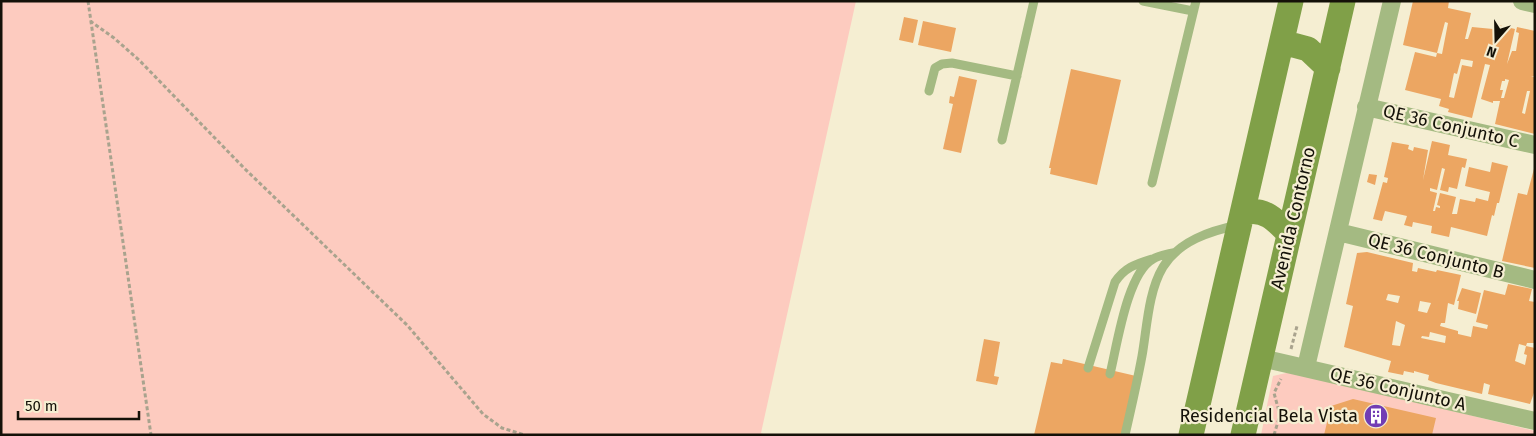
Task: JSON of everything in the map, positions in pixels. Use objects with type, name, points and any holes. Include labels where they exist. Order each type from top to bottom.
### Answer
[{"type":"main road","points":[[1192,435],[1291,1]]},
{"type":"main road","name":"Avenida Contorno","points":[[1243,435],[1343,1]]},
{"type":"main road","points":[[1282,42],[1308,49],[1328,68]]},
{"type":"main road","points":[[1242,219],[1260,211],[1278,221],[1289,234]]},
{"type":"street","points":[[1306,367],[1392,1]]},
{"type":"street","points":[[1522,1],[1535,4]]},
{"type":"street","name":"QE 36 Conjunto C","points":[[1366,107],[1535,146]]},
{"type":"street","name":"QE 36 Conjunto B","points":[[1338,232],[1535,280]]},
{"type":"street","name":"QE 36 Conjunto A","points":[[1261,358],[1535,421]]},
{"type":"lane","points":[[1002,140],[1034,1]]},
{"type":"lane","points":[[1143,1],[1194,6],[1152,183]]},
{"type":"lane","points":[[929,92],[935,68],[942,64],[952,63],[1017,76]]},
{"type":"lane","points":[[1088,368],[1115,282],[1122,272],[1132,265],[1176,252],[1200,236],[1242,219]]},
{"type":"lane","points":[[1125,435],[1154,293],[1164,267],[1176,252]]},
{"type":"lane","points":[[1110,374],[1130,292],[1152,259]]},
{"type":"path","points":[[88,1],[151,435]]},
{"type":"path","points":[[90,21],[114,38],[139,60],[244,168],[407,325],[483,414],[502,428],[524,435]]},
{"type":"shaded area","points":[[1,1],[856,1],[761,433],[766,435],[1,435]]},
{"type":"shaded area","points":[[1291,372],[1535,431],[1535,435],[1261,435],[1273,376]]},
{"type":"building","points":[[1413,1],[1449,1],[1448,8],[1471,13],[1465,39],[1468,39],[1472,27],[1493,29],[1494,24],[1515,29],[1507,64],[1512,51],[1516,51],[1519,33],[1516,32],[1517,27],[1535,31],[1535,76],[1531,76],[1535,77],[1535,134],[1495,124],[1500,101],[1493,101],[1493,103],[1481,99],[1490,65],[1485,64],[1472,118],[1448,112],[1449,109],[1439,106],[1441,99],[1405,90],[1415,52],[1436,57],[1437,53],[1403,45]],"holes":[[[1445,22],[1448,23],[1442,54],[1437,53]],[[1461,59],[1473,61],[1472,67],[1462,65],[1454,98],[1449,97],[1454,73],[1457,74]],[[1505,79],[1509,80],[1504,98],[1501,98],[1503,90],[1500,90],[1502,81],[1505,81]],[[1527,91],[1530,91],[1525,114],[1522,113]]]},
{"type":"building","points":[[904,17],[918,20],[913,43],[899,40]]},
{"type":"building","points":[[923,21],[956,28],[951,52],[918,45]]},
{"type":"building","points":[[1071,69],[1121,80],[1097,185],[1050,174],[1051,168],[1049,168]]},
{"type":"building","points":[[959,76],[977,80],[961,153],[943,149],[953,104],[949,103],[950,96],[954,97]]},
{"type":"building","points":[[1432,141],[1450,145],[1448,155],[1467,159],[1465,168],[1462,167],[1457,189],[1449,187],[1448,192],[1440,190],[1445,169],[1442,168],[1437,190],[1430,188],[1430,191],[1437,193],[1433,211],[1435,211],[1436,207],[1440,208],[1437,205],[1440,193],[1456,197],[1452,214],[1457,214],[1460,199],[1475,202],[1476,198],[1488,201],[1490,192],[1465,186],[1469,167],[1490,172],[1492,162],[1508,166],[1499,203],[1497,203],[1494,216],[1492,215],[1487,236],[1451,227],[1449,237],[1431,233],[1432,226],[1413,222],[1412,227],[1404,225],[1407,216],[1385,211],[1382,221],[1373,219],[1383,182],[1387,183],[1388,178],[1384,177],[1392,142],[1409,145],[1408,149],[1413,151],[1414,147],[1428,150],[1423,180]]},
{"type":"building","points":[[1535,165],[1535,268],[1502,261],[1518,193],[1527,195]]},
{"type":"building","points":[[1369,174],[1377,175],[1375,185],[1367,182]]},
{"type":"building","points":[[1367,252],[1413,263],[1412,271],[1417,272],[1418,268],[1461,275],[1454,305],[1448,303],[1445,323],[1441,323],[1440,326],[1458,331],[1458,334],[1471,337],[1473,326],[1487,329],[1488,325],[1476,322],[1484,290],[1505,295],[1508,284],[1532,289],[1529,301],[1535,302],[1535,343],[1527,343],[1526,346],[1535,348],[1535,390],[1530,404],[1488,394],[1490,385],[1484,383],[1482,394],[1436,383],[1428,380],[1429,375],[1414,371],[1414,373],[1404,371],[1403,375],[1388,372],[1391,361],[1344,347],[1353,306],[1346,304],[1357,253]],"holes":[[[1388,294],[1400,296],[1398,303],[1386,300]],[[1420,301],[1431,303],[1427,313],[1418,311]],[[1396,321],[1405,325],[1400,346],[1392,345]],[[1430,332],[1446,336],[1445,343],[1421,338],[1422,336],[1429,337]],[[1519,344],[1526,346],[1524,354],[1527,355],[1525,365],[1515,361]]]},
{"type":"building","points":[[1462,288],[1481,293],[1476,314],[1458,309],[1459,301],[1457,301]]},
{"type":"building","points":[[984,339],[1000,342],[994,376],[999,377],[997,385],[976,381]]},
{"type":"building","points":[[1063,359],[1136,376],[1122,435],[1034,435],[1051,362],[1062,364]]},
{"type":"building","name":"Residencial Bela Vista","points":[[1353,399],[1436,418],[1432,435],[1324,435],[1331,406]]},
{"type":"place","name":"Residencial Bela Vista","points":[[1376,416]]}]
